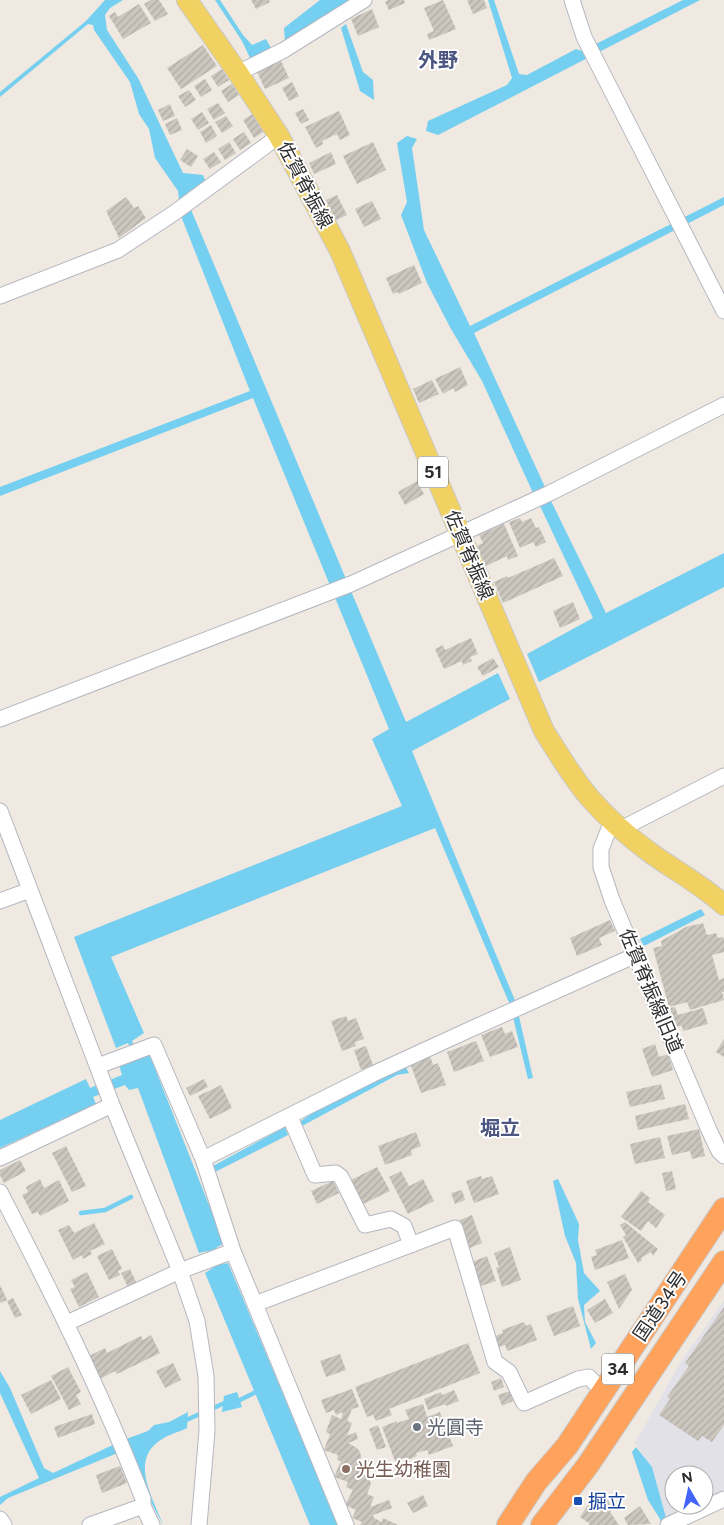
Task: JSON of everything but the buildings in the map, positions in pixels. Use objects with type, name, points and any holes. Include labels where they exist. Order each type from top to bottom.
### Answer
[{"type":"highway","name":"国道34号","points":[[508,1525],[536,1482],[567,1446],[724,1209]]},
{"type":"highway","name":"国道34号","points":[[542,1525],[588,1465],[724,1262]]},
{"type":"main road","name":"佐賀脊振線","points":[[187,0],[279,136],[340,251],[544,730],[589,798],[616,825],[651,853],[710,892],[724,905]]},
{"type":"street","points":[[238,73],[284,50],[364,0]]},
{"type":"street","points":[[572,0],[592,52],[724,311]]},
{"type":"street","points":[[0,296],[118,250],[279,136]]},
{"type":"street","points":[[0,719],[351,584],[550,493],[724,405]]},
{"type":"street","points":[[616,825],[724,776]]},
{"type":"street","points":[[0,811],[112,1105],[180,1271],[197,1321],[206,1376],[206,1419],[199,1525]]},
{"type":"street","name":"佐賀脊振線旧道","points":[[616,825],[601,849],[601,867],[612,900],[709,1130],[719,1151],[724,1156]]},
{"type":"street","points":[[0,901],[30,890]]},
{"type":"street","points":[[203,1160],[373,1074],[471,1028],[636,955]]},
{"type":"street","points":[[98,1066],[154,1045],[203,1160],[233,1251],[346,1525]]},
{"type":"street","points":[[0,1158],[112,1105]]},
{"type":"street","points":[[290,1117],[315,1175],[336,1174],[341,1177],[365,1225],[391,1219],[404,1226],[411,1245]]},
{"type":"street","points":[[0,1192],[67,1323],[123,1446],[143,1499],[143,1506],[152,1525]]},
{"type":"street","points":[[255,1304],[455,1228],[495,1362],[509,1372],[524,1403],[584,1378],[589,1378],[603,1392]]},
{"type":"street","points":[[67,1323],[180,1271],[233,1251]]},
{"type":"street","points":[[670,1524],[724,1499]]},
{"type":"street","points":[[90,1525],[143,1506]]},
{"type":"street","points":[[0,1519],[4,1525]]},
{"type":"shaded area","points":[[724,1300],[724,1495],[714,1500],[714,1465],[664,1465],[664,1512],[648,1463],[635,1443],[680,1363]]},
{"type":"shaded area","points":[[665,1515],[680,1515],[667,1521]]},
{"type":"water","points":[[105,0],[123,0],[110,8],[105,15],[107,30],[138,78],[183,173],[203,175],[205,180],[187,193],[192,212],[406,722],[498,673],[510,699],[412,751],[516,1003],[533,1078],[528,1079],[510,1005],[435,828],[111,957],[144,1033],[132,1041],[139,1057],[147,1054],[150,1056],[224,1243],[216,1248],[223,1264],[228,1263],[338,1525],[310,1525],[205,1273],[214,1267],[207,1251],[199,1253],[138,1088],[129,1090],[125,1085],[93,1097],[96,1104],[0,1148],[0,1120],[86,1079],[90,1088],[122,1075],[119,1065],[135,1059],[128,1043],[116,1048],[74,937],[402,806],[372,739],[389,729],[253,398],[0,496],[0,487],[250,391],[181,216],[178,191],[155,158],[149,129],[139,114],[130,82],[94,30],[93,25],[88,24],[0,97],[0,92],[86,21]]},
{"type":"water","points":[[215,0],[220,0],[243,35],[252,45],[266,39],[271,48],[250,58],[242,41]]},
{"type":"water","points":[[320,0],[352,0],[285,42],[284,28]]},
{"type":"water","points":[[488,0],[494,0],[519,74],[527,75],[576,49],[582,51],[683,0],[700,0],[438,135],[426,131],[428,121],[507,85],[512,78]]},
{"type":"water","points":[[346,24],[363,72],[373,80],[374,100],[360,91],[341,28]]},
{"type":"water","points":[[407,136],[417,139],[412,148],[424,230],[470,326],[724,197],[724,205],[474,333],[545,487],[533,493],[482,381],[451,329],[427,283],[401,215],[407,202],[397,143]]},
{"type":"water","points":[[551,501],[606,613],[724,553],[724,587],[539,682],[527,654],[593,618],[540,506]]},
{"type":"water","points":[[701,909],[705,915],[644,946],[640,939]]},
{"type":"water","points":[[405,1066],[409,1073],[397,1075],[302,1126],[301,1121],[312,1113]]},
{"type":"water","points":[[285,1127],[288,1135],[215,1172],[211,1167]]},
{"type":"water","points":[[558,1179],[579,1224],[578,1240],[584,1273],[600,1291],[584,1305],[585,1322],[596,1343],[591,1349],[578,1299],[576,1263],[565,1236],[553,1181]]},
{"type":"water","points":[[0,1371],[10,1388],[44,1468],[53,1473],[117,1443],[120,1452],[8,1498],[0,1505],[0,1497],[39,1478],[0,1393]]},
{"type":"water","points":[[237,1392],[242,1407],[222,1412],[224,1396]]},
{"type":"water","points":[[188,1412],[187,1428],[159,1441],[150,1450],[146,1459],[146,1481],[163,1525],[143,1487],[126,1439],[148,1431],[154,1425],[169,1422]]},
{"type":"water","points":[[636,1447],[652,1467],[668,1525],[661,1525],[660,1519],[648,1500],[632,1452]]},
{"type":"waterway","points":[[81,1213],[105,1210],[131,1197]]},
{"type":"waterway","points":[[235,1401],[260,1390]]},
{"type":"waterway","points":[[184,1421],[227,1402]]},
{"type":"place","name":"光圓寺","points":[[417,1427]]},
{"type":"place","name":"光生幼稚園","points":[[346,1469]]},
{"type":"place","name":"掘立","points":[[578,1501]]},
{"type":"district","name":"外野","points":[[438,60]]},
{"type":"district","name":"堀立","points":[[500,1128]]}]
